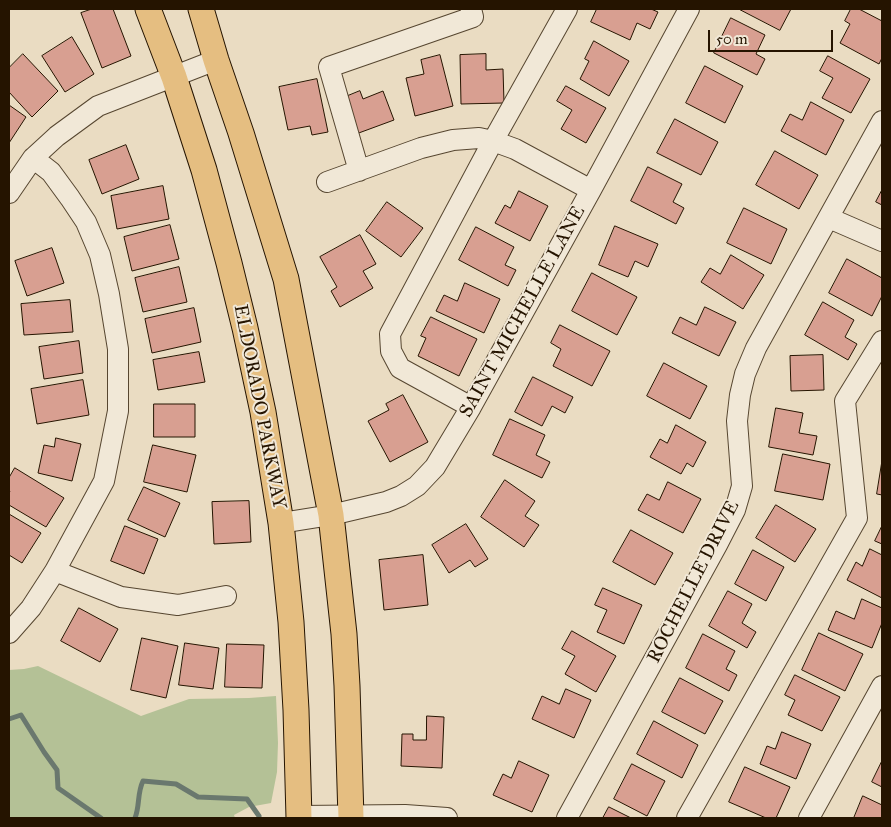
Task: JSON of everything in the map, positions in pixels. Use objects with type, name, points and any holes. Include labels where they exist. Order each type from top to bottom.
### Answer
[{"type":"main road","name":"ELDORADO PARKWAY","points":[[148,9],[174,77],[204,170],[245,328],[263,412],[281,523],[291,622],[299,817]]},
{"type":"main road","points":[[201,9],[286,279],[331,515],[344,634],[351,817]]},
{"type":"street","points":[[359,170],[329,67],[473,17],[471,9]]},
{"type":"street","points":[[471,407],[400,368],[390,351],[390,334],[493,141],[567,9]]},
{"type":"street","name":"SAINT MICHELLE LANE","points":[[281,523],[331,515],[386,502],[401,496],[417,486],[435,467],[471,407],[689,9]]},
{"type":"street","points":[[9,193],[33,158],[58,136],[98,106],[216,60]]},
{"type":"street","name":"ROCHELLE DRIVE","points":[[567,818],[736,510],[742,486],[737,421],[745,374],[756,348],[882,121]]},
{"type":"street","points":[[327,182],[421,148],[453,140],[479,138],[515,149],[591,190]]},
{"type":"street","points":[[9,633],[31,608],[55,571],[104,482],[118,411],[118,349],[109,294],[100,255],[86,222],[70,198],[51,172],[33,158]]},
{"type":"street","points":[[828,218],[882,241]]},
{"type":"street","points":[[687,818],[857,518],[845,402],[882,341]]},
{"type":"street","points":[[55,571],[121,597],[178,605],[226,596]]},
{"type":"street","points":[[808,818],[882,686]]},
{"type":"street","points":[[299,817],[405,815],[447,818]]},
{"type":"green space","points":[[38,666],[141,716],[189,699],[276,696],[277,772],[271,803],[249,807],[234,815],[235,818],[9,818],[9,670]]},
{"type":"building","points":[[92,9],[113,9],[131,56],[102,68],[81,13]]},
{"type":"building","points":[[597,9],[651,9],[658,12],[650,29],[637,23],[630,40],[591,22]]},
{"type":"building","points":[[739,9],[791,9],[780,30]]},
{"type":"building","points":[[851,9],[859,9],[882,21],[882,58],[879,64],[840,43],[850,24],[845,21]]},
{"type":"building","points":[[731,18],[765,35],[756,54],[765,59],[757,75],[714,53]]},
{"type":"building","points":[[72,37],[94,74],[65,92],[42,56]]},
{"type":"building","points":[[594,41],[629,61],[609,96],[580,79],[589,61],[585,59]]},
{"type":"building","points":[[23,54],[58,91],[32,117],[9,92],[9,68]]},
{"type":"building","points":[[486,54],[486,70],[503,69],[504,103],[461,104],[460,55]]},
{"type":"building","points":[[440,55],[453,106],[415,116],[406,78],[424,74],[421,60]]},
{"type":"building","points":[[828,56],[870,79],[851,113],[822,98],[833,78],[820,71]]},
{"type":"building","points":[[705,66],[743,86],[725,123],[686,103]]},
{"type":"building","points":[[317,79],[328,132],[312,135],[310,126],[288,130],[279,87]]},
{"type":"building","points":[[566,86],[606,108],[586,143],[561,129],[572,110],[557,101]]},
{"type":"building","points":[[360,91],[363,99],[383,91],[394,120],[356,134],[343,98]]},
{"type":"building","points":[[811,102],[844,120],[826,155],[781,131],[790,114],[802,120]]},
{"type":"building","points":[[9,105],[26,117],[9,143]]},
{"type":"building","points":[[675,119],[718,142],[701,175],[657,153]]},
{"type":"building","points":[[126,145],[139,179],[102,194],[89,160]]},
{"type":"building","points":[[775,151],[818,175],[799,209],[756,185]]},
{"type":"building","points":[[648,167],[682,184],[673,202],[684,208],[676,224],[631,201]]},
{"type":"building","points":[[163,186],[169,219],[117,229],[111,196]]},
{"type":"building","points":[[882,190],[882,205],[876,202]]},
{"type":"building","points":[[519,191],[548,206],[530,241],[495,223],[505,205],[510,208]]},
{"type":"building","points":[[387,202],[423,228],[401,257],[366,231]]},
{"type":"building","points":[[744,208],[787,229],[771,264],[727,243]]},
{"type":"building","points":[[170,225],[179,259],[132,271],[124,237]]},
{"type":"building","points":[[615,226],[658,244],[648,267],[635,261],[628,277],[599,265]]},
{"type":"building","points":[[476,227],[514,247],[505,265],[516,270],[508,286],[459,260]]},
{"type":"building","points":[[360,235],[376,264],[363,271],[373,288],[340,307],[331,291],[337,287],[320,257]]},
{"type":"building","points":[[52,248],[64,283],[27,296],[15,261]]},
{"type":"building","points":[[731,255],[764,275],[743,309],[701,282],[710,268],[720,274]]},
{"type":"building","points":[[847,259],[882,278],[882,296],[872,316],[829,293]]},
{"type":"building","points":[[179,267],[187,302],[143,312],[135,278]]},
{"type":"building","points":[[592,273],[637,297],[617,335],[572,311]]},
{"type":"building","points":[[465,283],[500,299],[484,333],[436,311],[444,295],[457,301]]},
{"type":"building","points":[[70,300],[73,332],[24,335],[21,304]]},
{"type":"building","points":[[823,302],[854,320],[845,337],[857,344],[848,360],[805,335]]},
{"type":"building","points":[[705,307],[736,322],[719,356],[672,333],[680,317],[696,325]]},
{"type":"building","points":[[194,308],[201,342],[152,353],[145,319]]},
{"type":"building","points":[[431,317],[477,339],[459,376],[418,356],[426,338],[421,336]]},
{"type":"building","points":[[560,325],[610,351],[592,386],[553,366],[561,349],[551,343]]},
{"type":"building","points":[[79,341],[83,373],[44,379],[39,347]]},
{"type":"building","points":[[199,352],[205,382],[158,390],[153,360]]},
{"type":"building","points":[[823,355],[824,390],[791,391],[790,356]]},
{"type":"building","points":[[664,363],[707,386],[690,419],[647,396]]},
{"type":"building","points":[[533,377],[573,397],[565,413],[552,406],[542,426],[515,412]]},
{"type":"building","points":[[83,380],[89,415],[37,424],[31,389]]},
{"type":"building","points":[[403,395],[428,442],[390,462],[368,421],[389,410],[386,404]]},
{"type":"building","points":[[154,404],[195,404],[195,437],[154,437]]},
{"type":"building","points":[[776,408],[803,413],[799,433],[817,436],[813,455],[769,447]]},
{"type":"building","points":[[510,419],[545,435],[536,455],[550,462],[542,478],[493,455]]},
{"type":"building","points":[[676,425],[706,442],[693,467],[687,463],[681,474],[650,457],[660,439],[667,443]]},
{"type":"building","points":[[56,438],[81,444],[72,481],[38,473],[44,445],[54,447]]},
{"type":"building","points":[[153,445],[196,455],[187,492],[144,482]]},
{"type":"building","points":[[783,454],[830,464],[823,500],[775,491]]},
{"type":"building","points":[[882,461],[882,495],[877,494]]},
{"type":"building","points":[[15,468],[64,498],[46,527],[9,505],[9,478]]},
{"type":"building","points":[[505,480],[535,501],[525,516],[539,525],[524,547],[481,517]]},
{"type":"building","points":[[668,482],[701,499],[683,533],[638,510],[647,494],[659,500]]},
{"type":"building","points":[[144,487],[180,503],[165,537],[128,520]]},
{"type":"building","points":[[249,501],[251,542],[214,544],[212,502]]},
{"type":"building","points":[[776,505],[816,529],[795,562],[756,538]]},
{"type":"building","points":[[9,514],[41,533],[22,563],[9,555]]},
{"type":"building","points":[[466,524],[488,559],[475,567],[470,560],[449,573],[432,545]]},
{"type":"building","points":[[125,526],[158,539],[144,574],[111,561]]},
{"type":"building","points":[[882,526],[882,544],[875,541]]},
{"type":"building","points":[[631,530],[673,553],[655,585],[613,562]]},
{"type":"building","points":[[870,549],[882,555],[882,598],[847,580],[856,562],[862,566]]},
{"type":"building","points":[[753,550],[784,567],[766,601],[735,584]]},
{"type":"building","points":[[423,555],[428,605],[384,610],[379,560]]},
{"type":"building","points":[[603,588],[642,605],[624,644],[597,632],[607,610],[595,605]]},
{"type":"building","points":[[728,591],[752,604],[742,623],[756,632],[747,648],[709,626]]},
{"type":"building","points":[[862,599],[882,608],[882,623],[872,648],[828,630],[836,611],[854,619]]},
{"type":"building","points":[[79,608],[118,629],[100,662],[61,641]]},
{"type":"building","points":[[572,631],[616,656],[596,692],[565,674],[575,656],[562,649]]},
{"type":"building","points":[[819,633],[863,654],[845,691],[802,670]]},
{"type":"building","points":[[703,634],[735,651],[726,669],[737,675],[729,691],[686,668]]},
{"type":"building","points":[[142,638],[178,646],[166,698],[131,690]]},
{"type":"building","points":[[185,643],[219,648],[213,689],[179,685]]},
{"type":"building","points":[[227,644],[264,645],[262,688],[225,687]]},
{"type":"building","points":[[795,675],[840,697],[822,731],[788,715],[795,700],[785,695]]},
{"type":"building","points":[[680,678],[723,701],[705,734],[662,712]]},
{"type":"building","points":[[566,689],[591,700],[574,738],[532,719],[542,696],[559,704]]},
{"type":"building","points":[[427,716],[444,717],[442,768],[401,766],[402,734],[413,734],[413,740],[426,740]]},
{"type":"building","points":[[654,721],[698,745],[682,778],[637,754]]},
{"type":"building","points":[[782,732],[811,744],[796,779],[760,764],[767,746],[775,749]]},
{"type":"building","points":[[519,761],[549,775],[532,812],[493,795],[503,774],[511,778]]},
{"type":"building","points":[[882,761],[882,787],[872,782]]},
{"type":"building","points":[[632,764],[665,781],[647,816],[614,799]]},
{"type":"building","points":[[745,767],[790,787],[776,818],[766,818],[729,802]]},
{"type":"building","points":[[863,796],[882,805],[882,818],[854,818]]},
{"type":"building","points":[[609,807],[631,818],[603,818]]},
{"type":"waterway","points":[[9,719],[21,715],[57,770],[58,788],[101,818]]},
{"type":"waterway","points":[[135,818],[143,781],[176,784],[198,797],[247,799],[259,816]]}]
